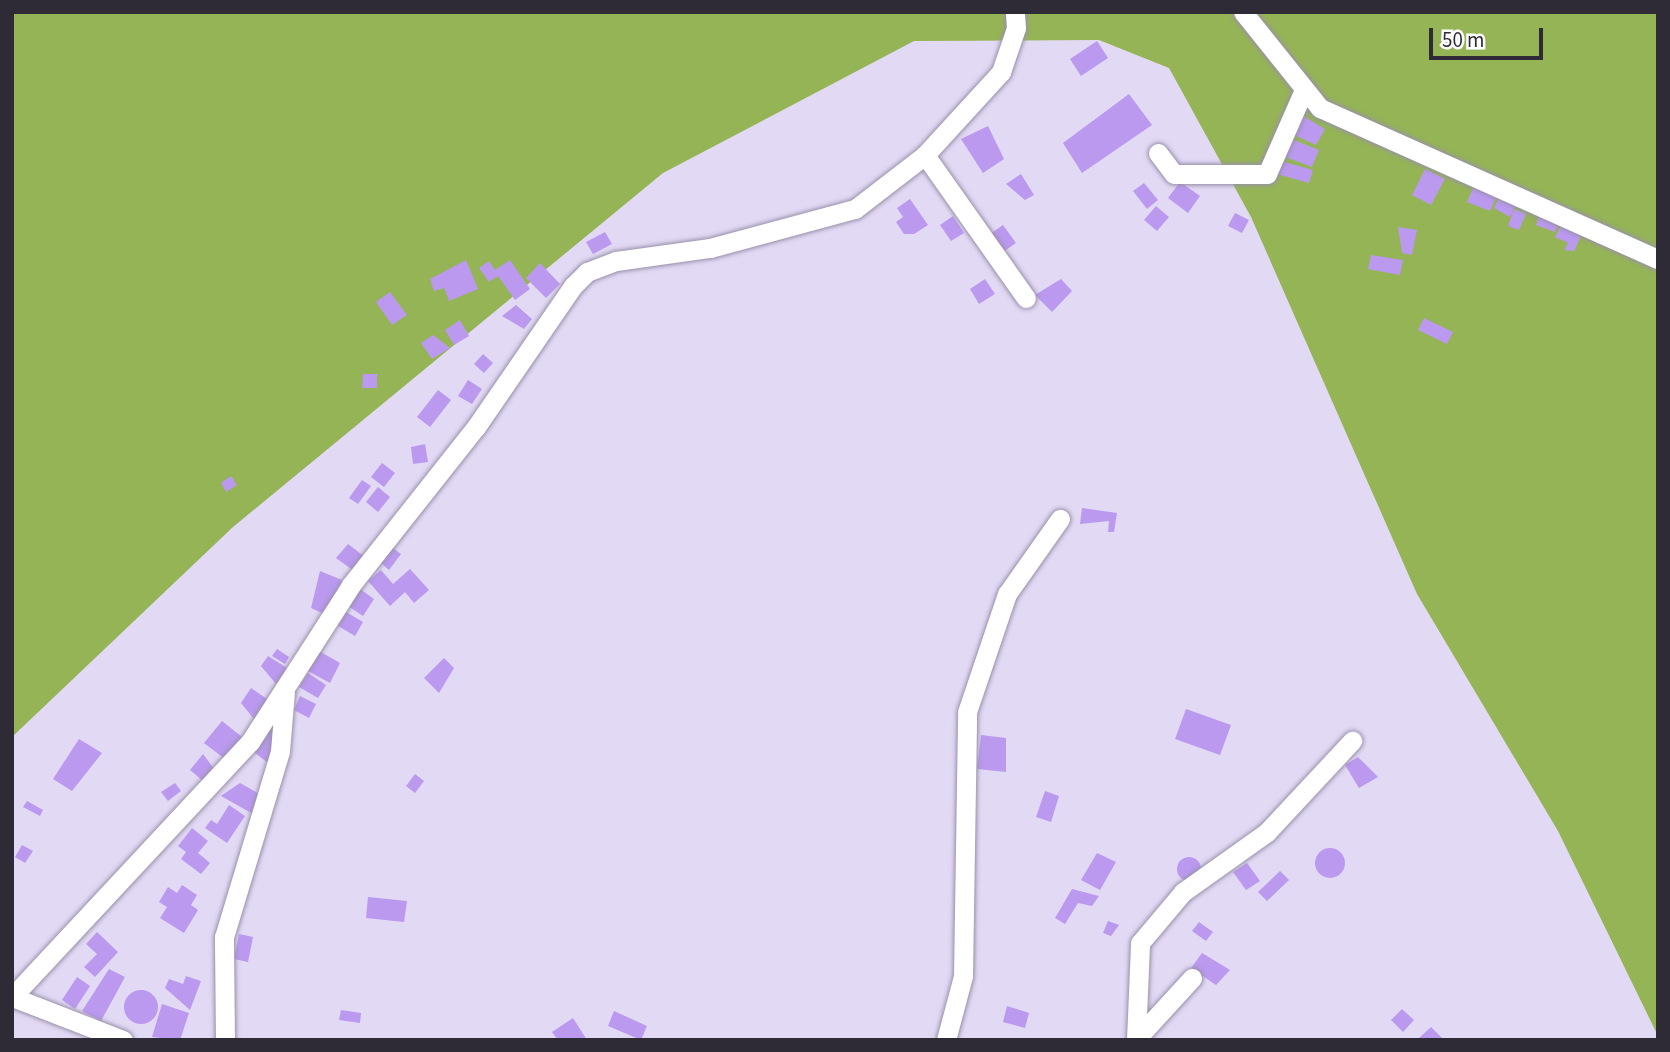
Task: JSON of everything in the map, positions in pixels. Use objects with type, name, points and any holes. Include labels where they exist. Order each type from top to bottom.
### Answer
[{"type":"street","points":[[112,1038],[12,997],[250,742],[373,555],[587,272],[855,209],[925,155],[1001,72],[1016,28],[1015,12]]},
{"type":"street","points":[[1243,12],[1303,92],[1355,127],[1658,259]]},
{"type":"street","points":[[1158,153],[1174,174],[1267,174],[1303,92]]},
{"type":"street","points":[[925,155],[1026,298]]},
{"type":"street","points":[[946,1040],[964,963],[967,712],[1007,594],[1060,519]]},
{"type":"street","points":[[225,1040],[224,937],[279,751],[285,690]]},
{"type":"street","points":[[1137,1038],[1140,943],[1183,892],[1267,832],[1352,741]]},
{"type":"street","points":[[1137,1038],[1192,978]]},
{"type":"green space","points":[[12,12],[1658,12],[1658,1036],[1558,831],[1417,594],[1251,217],[1169,68],[1099,40],[914,41],[663,173],[233,527],[12,737]]},
{"type":"building","points":[[1097,41],[1108,58],[1081,76],[1070,59]]},
{"type":"building","points":[[1129,94],[1152,125],[1082,173],[1063,143]]},
{"type":"building","points":[[1300,114],[1325,129],[1316,145],[1290,133]]},
{"type":"building","points":[[988,126],[1004,159],[983,173],[961,139]]},
{"type":"building","points":[[1289,138],[1319,150],[1312,167],[1283,156]]},
{"type":"building","points":[[1281,161],[1313,170],[1309,183],[1277,174]]},
{"type":"building","points":[[1425,169],[1445,179],[1431,205],[1412,195]]},
{"type":"building","points":[[1021,174],[1034,195],[1025,200],[1006,184]]},
{"type":"building","points":[[1180,182],[1200,196],[1188,213],[1168,198]]},
{"type":"building","points":[[1144,183],[1158,200],[1147,209],[1133,191]]},
{"type":"building","points":[[1474,186],[1497,196],[1490,211],[1467,202]]},
{"type":"building","points":[[1499,198],[1515,206],[1510,217],[1494,208]]},
{"type":"building","points":[[910,199],[928,225],[914,234],[904,234],[896,222],[903,217],[897,208]]},
{"type":"building","points":[[1156,206],[1169,217],[1157,231],[1144,220]]},
{"type":"building","points":[[1514,209],[1526,214],[1519,230],[1508,226]]},
{"type":"building","points":[[1541,211],[1560,219],[1555,232],[1536,225]]},
{"type":"building","points":[[1235,213],[1249,220],[1242,233],[1228,226]]},
{"type":"building","points":[[953,216],[964,233],[951,241],[940,225]]},
{"type":"building","points":[[1003,225],[1016,243],[1003,252],[990,234]]},
{"type":"building","points":[[1561,226],[1581,236],[1574,251],[1564,250],[1568,243],[1555,237]]},
{"type":"building","points":[[1398,227],[1417,230],[1412,255],[1402,253]]},
{"type":"building","points":[[605,232],[612,244],[593,254],[586,242]]},
{"type":"building","points":[[1371,255],[1403,260],[1400,275],[1368,269]]},
{"type":"building","points":[[466,260],[478,289],[449,301],[444,288],[434,291],[430,279]]},
{"type":"building","points":[[510,260],[530,289],[515,300],[498,276],[489,282],[479,268],[489,261],[495,270]]},
{"type":"building","points":[[540,263],[560,284],[546,298],[526,278]]},
{"type":"building","points":[[985,279],[995,294],[979,304],[970,289]]},
{"type":"building","points":[[1061,279],[1072,291],[1052,312],[1035,295]]},
{"type":"building","points":[[390,292],[407,315],[392,325],[376,302]]},
{"type":"building","points":[[516,305],[532,319],[524,329],[502,316]]},
{"type":"building","points":[[1424,318],[1453,332],[1447,344],[1418,330]]},
{"type":"building","points":[[460,320],[469,336],[454,345],[445,330]]},
{"type":"building","points":[[433,335],[450,348],[432,359],[421,343]]},
{"type":"building","points":[[483,354],[493,363],[484,373],[474,364]]},
{"type":"building","points":[[363,374],[377,374],[377,388],[362,388]]},
{"type":"building","points":[[468,380],[482,389],[472,404],[458,396]]},
{"type":"building","points":[[438,390],[451,400],[430,427],[417,417]]},
{"type":"building","points":[[425,444],[428,462],[413,464],[411,447]]},
{"type":"building","points":[[382,463],[395,473],[384,487],[371,477]]},
{"type":"building","points":[[231,476],[237,485],[226,492],[221,483]]},
{"type":"building","points":[[362,480],[371,486],[358,504],[349,498]]},
{"type":"building","points":[[378,487],[390,497],[378,512],[366,502]]},
{"type":"building","points":[[1082,508],[1117,513],[1114,532],[1108,532],[1109,521],[1080,524]]},
{"type":"building","points":[[348,544],[365,557],[354,571],[336,558]]},
{"type":"building","points":[[393,548],[401,554],[389,570],[381,563]]},
{"type":"building","points":[[410,569],[429,590],[414,603],[405,592],[390,606],[368,581],[381,570],[393,584]]},
{"type":"building","points":[[320,571],[342,580],[326,615],[311,608]]},
{"type":"building","points":[[360,589],[374,599],[363,616],[348,606]]},
{"type":"building","points":[[346,612],[363,622],[355,636],[338,626]]},
{"type":"building","points":[[277,649],[289,657],[285,664],[272,656]]},
{"type":"building","points":[[319,651],[340,663],[330,683],[308,671]]},
{"type":"building","points":[[268,656],[287,668],[276,684],[261,666]]},
{"type":"building","points":[[444,658],[454,668],[439,693],[424,678]]},
{"type":"building","points":[[308,673],[326,685],[318,698],[299,687]]},
{"type":"building","points":[[251,688],[267,699],[254,719],[241,703]]},
{"type":"building","points":[[300,696],[316,704],[309,718],[294,710]]},
{"type":"building","points":[[1186,709],[1231,725],[1220,755],[1175,739]]},
{"type":"building","points":[[222,721],[242,737],[225,759],[204,743]]},
{"type":"building","points":[[272,726],[278,730],[268,763],[254,752]]},
{"type":"building","points":[[981,735],[1006,738],[1006,772],[977,769]]},
{"type":"building","points":[[79,739],[102,753],[72,791],[53,779]]},
{"type":"building","points":[[203,754],[218,774],[208,785],[190,770]]},
{"type":"building","points":[[1358,757],[1378,777],[1359,788],[1345,765]]},
{"type":"building","points":[[415,774],[424,781],[415,793],[406,786]]},
{"type":"building","points":[[175,783],[181,791],[168,801],[161,792]]},
{"type":"building","points":[[240,783],[263,796],[253,814],[221,796]]},
{"type":"building","points":[[1045,791],[1059,796],[1051,822],[1036,817]]},
{"type":"building","points":[[27,801],[43,810],[40,816],[23,807]]},
{"type":"building","points":[[229,805],[245,816],[227,843],[205,828],[211,820],[217,824]]},
{"type":"building","points":[[192,828],[208,841],[198,853],[210,863],[201,874],[181,859],[186,852],[178,846]]},
{"type":"building","points":[[22,845],[33,851],[25,863],[15,857]]},
{"type":"building","points":[[1330,848],[1340,853],[1345,863],[1340,873],[1330,878],[1320,873],[1315,863],[1320,853]]},
{"type":"building","points":[[1097,853],[1116,862],[1100,890],[1081,880]]},
{"type":"building","points":[[1189,857],[1200,864],[1201,869],[1194,880],[1189,881],[1178,874],[1177,869],[1184,858]]},
{"type":"building","points":[[1247,863],[1260,881],[1246,890],[1233,872]]},
{"type":"building","points":[[1280,871],[1289,880],[1267,901],[1258,892]]},
{"type":"building","points":[[182,885],[197,895],[191,905],[198,910],[184,933],[160,918],[167,907],[159,902],[168,887],[177,893]]},
{"type":"building","points":[[1072,889],[1099,896],[1092,906],[1078,903],[1065,924],[1055,918]]},
{"type":"building","points":[[368,897],[407,901],[404,922],[366,918]]},
{"type":"building","points":[[1108,921],[1119,925],[1111,936],[1103,933]]},
{"type":"building","points":[[1199,922],[1213,932],[1206,941],[1192,931]]},
{"type":"building","points":[[97,932],[118,952],[95,977],[84,967],[97,954],[86,944]]},
{"type":"building","points":[[239,934],[253,937],[248,962],[234,959]]},
{"type":"building","points":[[1202,953],[1230,970],[1216,985],[1191,968]]},
{"type":"building","points":[[109,969],[125,977],[101,1021],[82,1011]]},
{"type":"building","points":[[186,976],[201,981],[190,1010],[165,988],[169,979],[183,984]]},
{"type":"building","points":[[77,977],[90,986],[75,1009],[62,1000]]},
{"type":"building","points":[[141,990],[153,995],[158,1007],[153,1019],[141,1024],[129,1019],[124,1007],[129,995]]},
{"type":"building","points":[[162,1004],[189,1013],[180,1040],[152,1037]]},
{"type":"building","points":[[1007,1006],[1029,1013],[1025,1028],[1003,1022]]},
{"type":"building","points":[[1402,1009],[1414,1020],[1403,1032],[1391,1020]]},
{"type":"building","points":[[341,1010],[361,1013],[360,1023],[339,1020]]},
{"type":"building","points":[[614,1011],[647,1026],[641,1040],[608,1026]]},
{"type":"building","points":[[573,1018],[587,1040],[558,1040],[552,1032]]},
{"type":"building","points":[[1431,1027],[1442,1038],[1420,1040],[1419,1038]]}]
